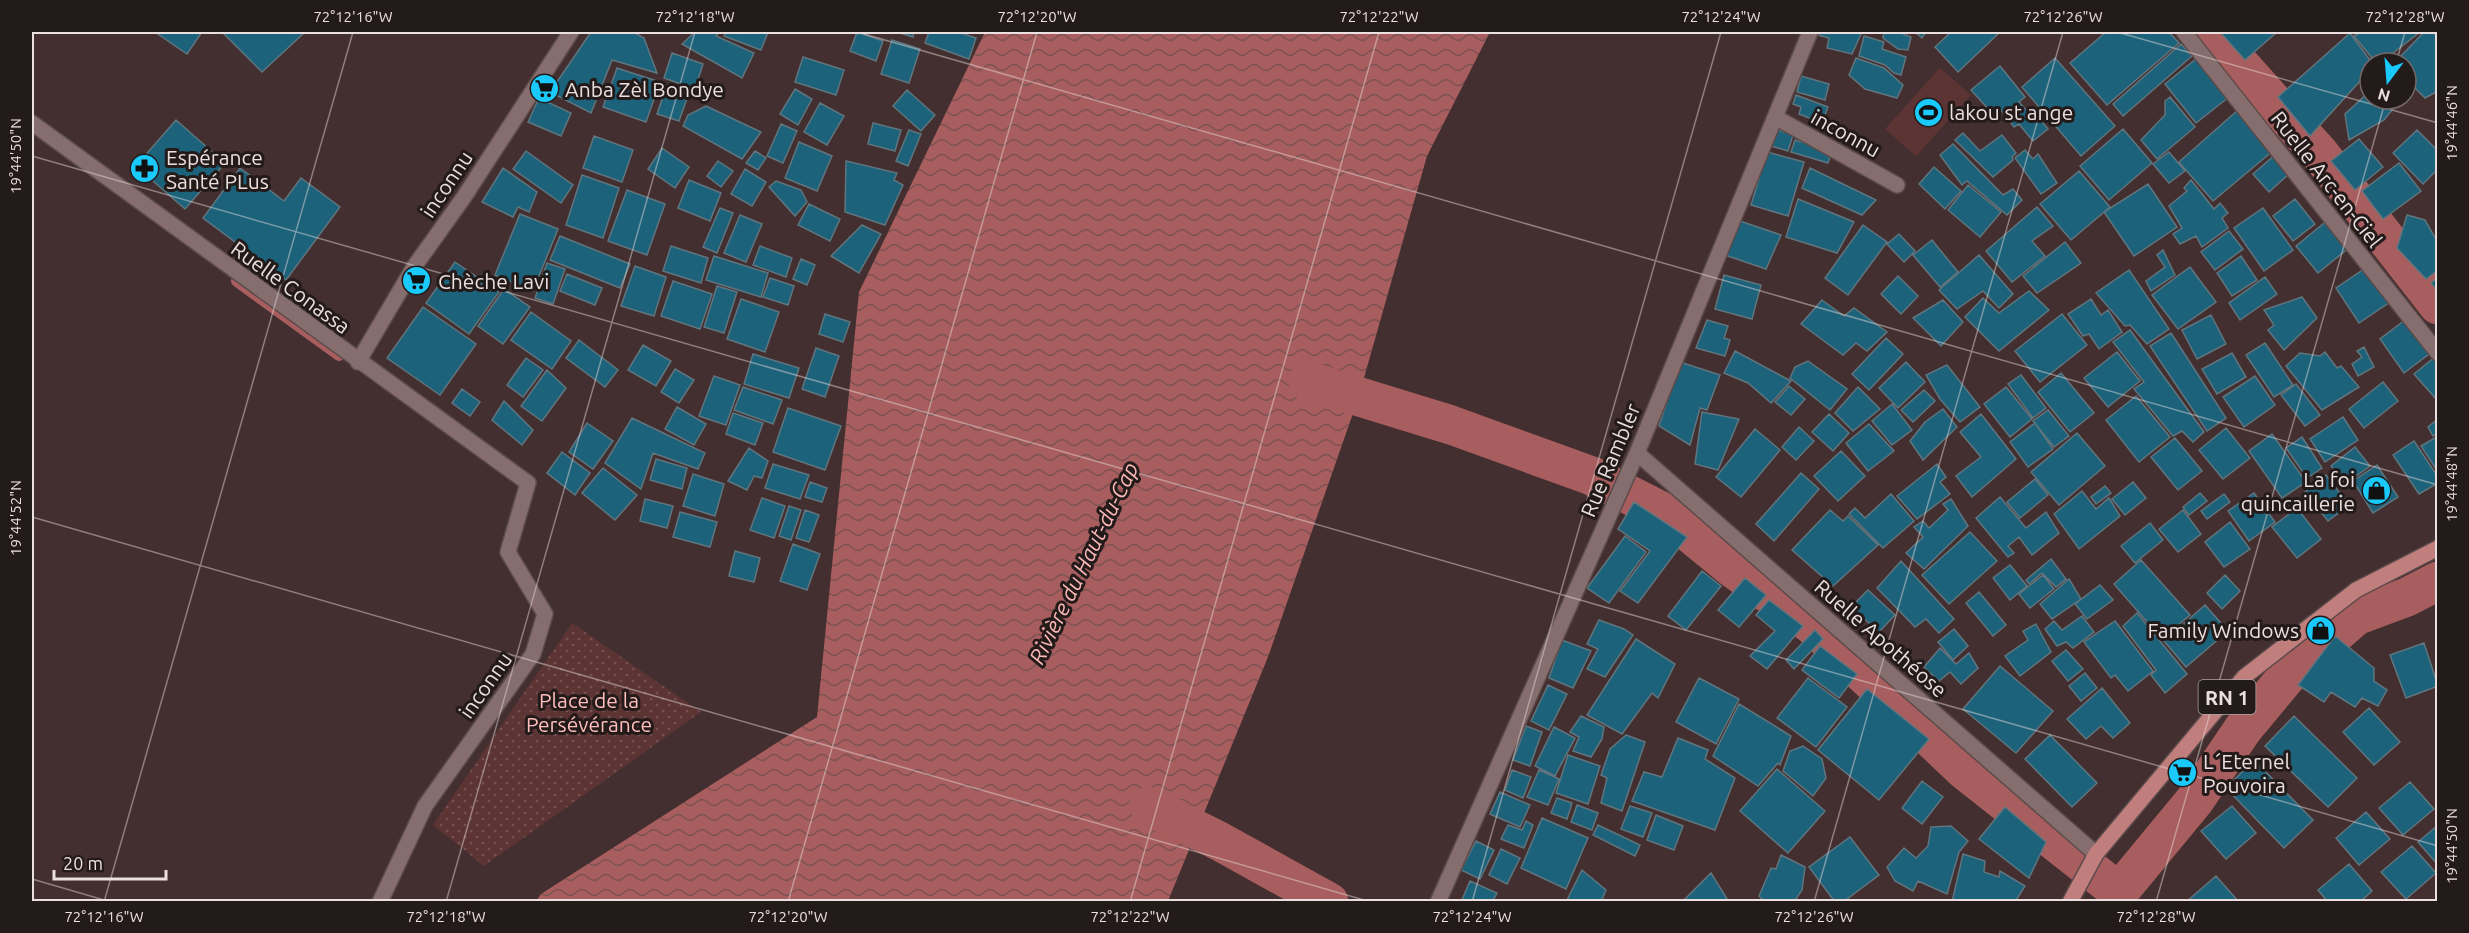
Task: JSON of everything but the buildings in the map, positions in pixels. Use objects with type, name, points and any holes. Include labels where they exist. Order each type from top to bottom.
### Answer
[{"type":"main road","name":"RN 1","points":[[2070,902],[2097,854],[2244,677],[2356,590],[2438,548]]},
{"type":"street","name":"inconnu","points":[[358,362],[414,267],[464,197],[571,32]]},
{"type":"street","name":"Rue Rambler","points":[[1438,902],[1637,453],[1810,32]]},
{"type":"street","name":"Ruelle Arc-en-Ciel","points":[[2184,32],[2438,353]]},
{"type":"street","name":"inconnu","points":[[1775,117],[1897,185]]},
{"type":"street","name":"Ruelle Conassa","points":[[32,123],[358,362],[528,483]]},
{"type":"street","name":"Ruelle Apothéose","points":[[1637,453],[2097,854]]},
{"type":"street","name":"inconnu","points":[[380,902],[425,806],[533,654],[545,614],[508,552],[528,483]]},
{"type":"green space","name":"lakou st ange","points":[[1940,68],[1971,95],[1916,156],[1885,129]]},
{"type":"green space","name":"Place de la Persévérance","points":[[572,623],[701,712],[484,866],[433,825]]},
{"type":"water","name":"Rivière du Haut-du-Cap","points":[[985,32],[1490,32],[1427,156],[1358,399],[1268,657],[1168,901],[536,901],[541,894],[817,717],[859,292]]},
{"type":"waterway","points":[[2211,32],[2320,154],[2438,305]]},
{"type":"waterway","points":[[237,281],[339,355]]},
{"type":"waterway","points":[[1308,381],[1451,425],[1592,476],[1665,513],[1731,567],[1811,624],[1964,770],[2119,892],[2195,800],[2243,729],[2288,675],[2356,616],[2407,597],[2438,581]]},
{"type":"waterway","points":[[1149,806],[1219,841],[1329,902]]},
{"type":"place","name":"Anba Zèl Bondye","points":[[544,89]]},
{"type":"place","name":"lakou st ange","points":[[1928,112]]},
{"type":"place","name":"Espérance Santé PLus","points":[[145,169]]},
{"type":"place","name":"Chèche Lavi","points":[[417,281]]},
{"type":"place","name":"La foi quincaillerie","points":[[2376,491]]},
{"type":"place","name":"Family Windows","points":[[2320,630]]},
{"type":"place","name":"L´Eternel Pouvoira","points":[[2182,773]]}]
